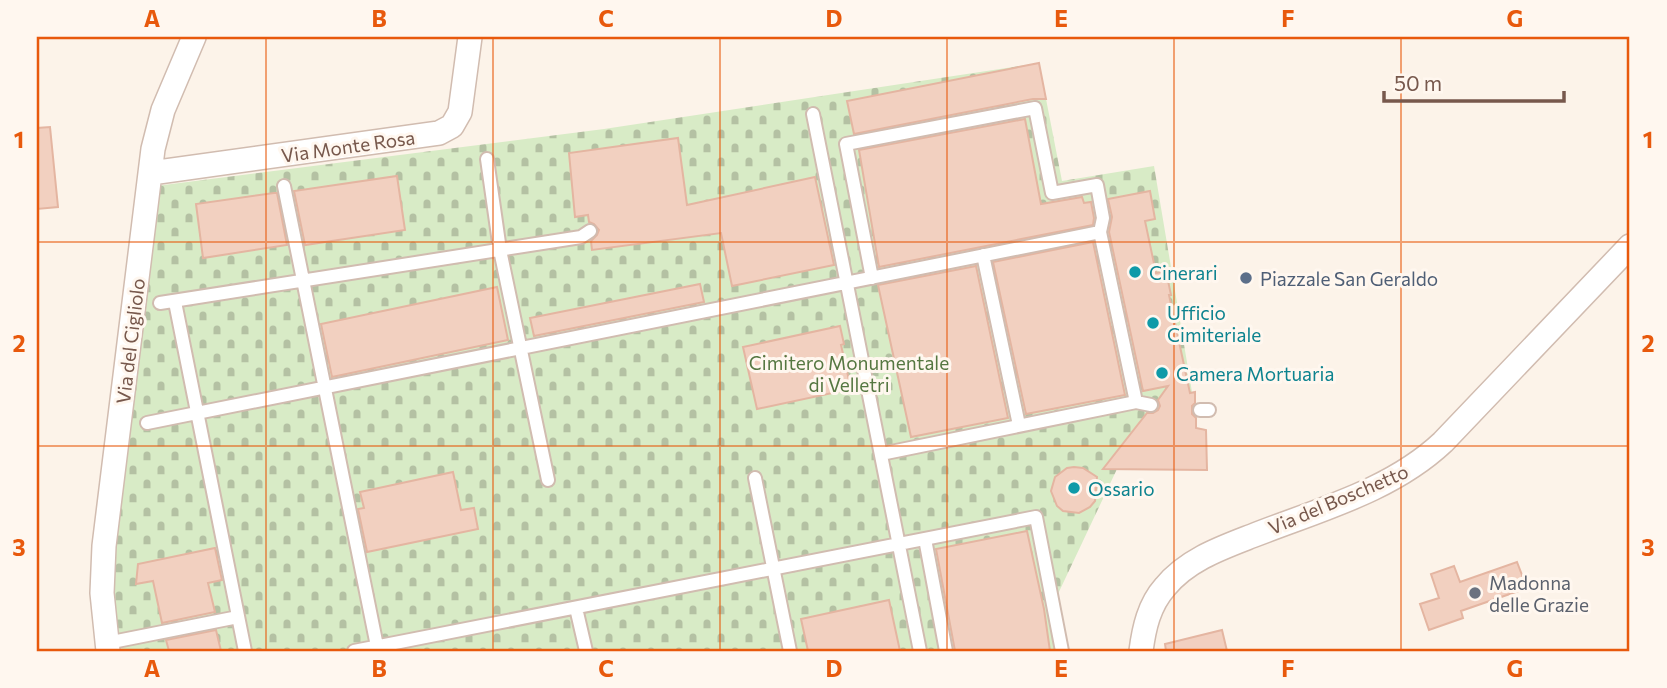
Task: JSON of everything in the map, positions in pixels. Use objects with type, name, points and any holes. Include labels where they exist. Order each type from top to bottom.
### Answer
[{"type":"street","name":"Via del Cigliolo","points":[[107,647],[102,593],[104,546],[151,173],[158,124],[194,37]]},
{"type":"street","name":"Via Monte Rosa","points":[[151,173],[439,133],[452,126],[460,111],[470,37]]},
{"type":"street","name":"Via del Boschetto","points":[[1141,651],[1153,605],[1165,587],[1184,569],[1213,552],[1388,482],[1416,465],[1443,442],[1630,246]]},
{"type":"lane","points":[[872,278],[846,144],[1035,108],[1052,193],[1097,185],[1103,218],[1100,232],[1136,402]]},
{"type":"lane","points":[[813,114],[920,651]]},
{"type":"lane","points":[[487,159],[500,250],[548,480]]},
{"type":"lane","points":[[284,186],[378,649]]},
{"type":"lane","points":[[160,303],[581,237],[590,231]]},
{"type":"lane","points":[[147,423],[1100,232]]},
{"type":"lane","points":[[983,256],[1019,425]]},
{"type":"lane","points":[[176,302],[245,651]]},
{"type":"lane","points":[[881,454],[1136,402],[1151,405]]},
{"type":"lane","points":[[755,478],[790,651]]},
{"type":"lane","points":[[354,651],[378,649],[1036,517],[1062,651]]},
{"type":"lane","points":[[925,539],[946,651]]},
{"type":"lane","points":[[576,608],[586,651]]},
{"type":"lane","points":[[107,647],[238,617]]},
{"type":"green space","name":"Cimitero Monumentale di Velletri","points":[[1039,63],[1062,181],[1154,166],[1192,392],[1195,392],[1196,428],[1206,430],[1207,470],[1117,469],[1057,596],[1069,651],[122,651],[113,601],[114,566],[156,186],[604,129]]},
{"type":"building","points":[[1039,63],[1046,99],[1033,99],[854,134],[847,101]]},
{"type":"building","points":[[1025,119],[1041,204],[1082,197],[1084,203],[1091,202],[1093,225],[879,267],[859,150]]},
{"type":"building","points":[[50,127],[58,207],[37,209],[37,128]]},
{"type":"building","points":[[678,138],[687,205],[815,177],[834,265],[732,286],[721,233],[592,250],[591,241],[599,230],[589,222],[588,215],[575,217],[569,153]]},
{"type":"building","points":[[397,176],[405,230],[305,245],[294,191]]},
{"type":"building","points":[[1150,191],[1155,219],[1145,221],[1156,273],[1166,271],[1190,393],[1195,392],[1192,414],[1196,418],[1196,428],[1206,430],[1207,470],[1103,469],[1147,413],[1158,410],[1158,400],[1168,386],[1143,391],[1109,232],[1112,217],[1108,199]]},
{"type":"building","points":[[277,193],[287,245],[203,258],[196,204]]},
{"type":"building","points":[[1093,242],[1125,395],[1026,414],[993,262]]},
{"type":"building","points":[[976,266],[1008,418],[911,437],[878,285]]},
{"type":"building","points":[[700,284],[704,302],[534,336],[530,318]]},
{"type":"building","points":[[497,287],[508,340],[332,377],[321,324]]},
{"type":"building","points":[[840,326],[844,344],[841,345],[851,389],[757,409],[743,347]]},
{"type":"building","name":"Ossario","points":[[1067,468],[1083,468],[1097,477],[1095,501],[1079,513],[1063,511],[1057,506],[1051,491],[1055,477]]},
{"type":"building","points":[[453,472],[461,510],[474,508],[478,529],[367,552],[358,509],[364,508],[360,492]]},
{"type":"building","points":[[1027,531],[1050,651],[955,651],[936,549]]},
{"type":"building","points":[[215,548],[222,580],[208,583],[215,612],[162,623],[153,581],[136,584],[138,564]]},
{"type":"building","name":"Madonna delle Grazie","points":[[1517,562],[1527,588],[1461,611],[1463,618],[1429,630],[1420,604],[1439,598],[1431,574],[1454,566],[1460,582]]},
{"type":"building","points":[[889,600],[900,651],[808,651],[801,619]]},
{"type":"building","points":[[216,630],[221,651],[169,651],[166,640]]},
{"type":"building","points":[[1222,630],[1227,651],[1166,651],[1165,644]]},
{"type":"place","name":"Cinerari","points":[[1135,272]]},
{"type":"place","name":"Piazzale San Geraldo","points":[[1246,278]]},
{"type":"place","name":"Ufficio Cimiteriale","points":[[1153,323]]},
{"type":"place","name":"Camera Mortuaria","points":[[1162,373]]},
{"type":"place","name":"Ossario","points":[[1074,488]]},
{"type":"place","name":"Madonna delle Grazie","points":[[1475,593]]}]
